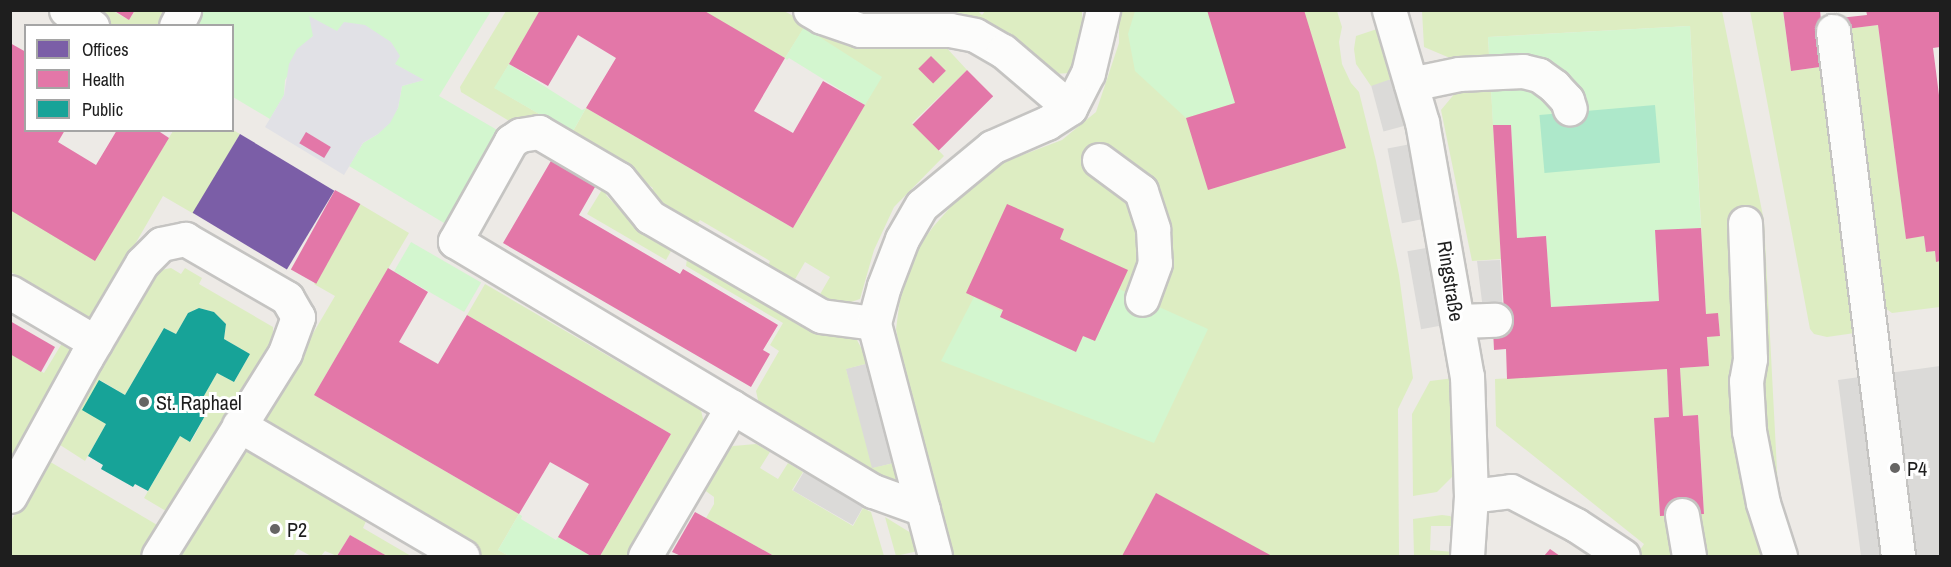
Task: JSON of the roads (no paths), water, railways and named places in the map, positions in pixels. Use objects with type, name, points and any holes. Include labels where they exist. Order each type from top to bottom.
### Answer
[{"type":"lane","points":[[66,10],[89,24]]},
{"type":"lane","points":[[177,24],[184,10]]},
{"type":"lane","points":[[810,10],[822,17],[860,30],[950,30],[975,35],[1004,51],[1070,108]]},
{"type":"lane","points":[[935,556],[874,323],[884,286],[902,239],[922,205],[993,147],[1047,123],[1070,108],[1088,74],[1103,10]]},
{"type":"lane","name":"Ringstraße","points":[[1389,10],[1424,133],[1467,376],[1471,496],[1467,556]]},
{"type":"lane","points":[[1833,31],[1898,556]]},
{"type":"lane","points":[[1411,84],[1459,74],[1522,71],[1539,75],[1554,86],[1567,100],[1570,109]]},
{"type":"lane","points":[[874,323],[821,316],[650,217],[619,179],[538,132],[520,135],[511,141],[455,241],[873,491],[923,509]]},
{"type":"lane","points":[[1099,160],[1141,190],[1153,229],[1155,263],[1142,299]]},
{"type":"lane","points":[[1745,223],[1750,359],[1746,381],[1749,431],[1763,504],[1780,556]]},
{"type":"lane","points":[[10,496],[95,342],[142,263],[161,244],[185,239],[287,298],[298,317],[285,353],[158,556]]},
{"type":"lane","points":[[10,292],[95,342]]},
{"type":"lane","points":[[1458,321],[1496,320]]},
{"type":"lane","points":[[645,556],[732,407]]},
{"type":"lane","points":[[239,425],[462,556]]},
{"type":"lane","points":[[1471,496],[1511,491],[1627,550]]},
{"type":"lane","points":[[1682,515],[1689,556]]},
{"type":"place","name":"St. Raphael","points":[[144,402]]},
{"type":"place","name":"P4","points":[[1895,468]]},
{"type":"place","name":"P2","points":[[275,529]]}]
